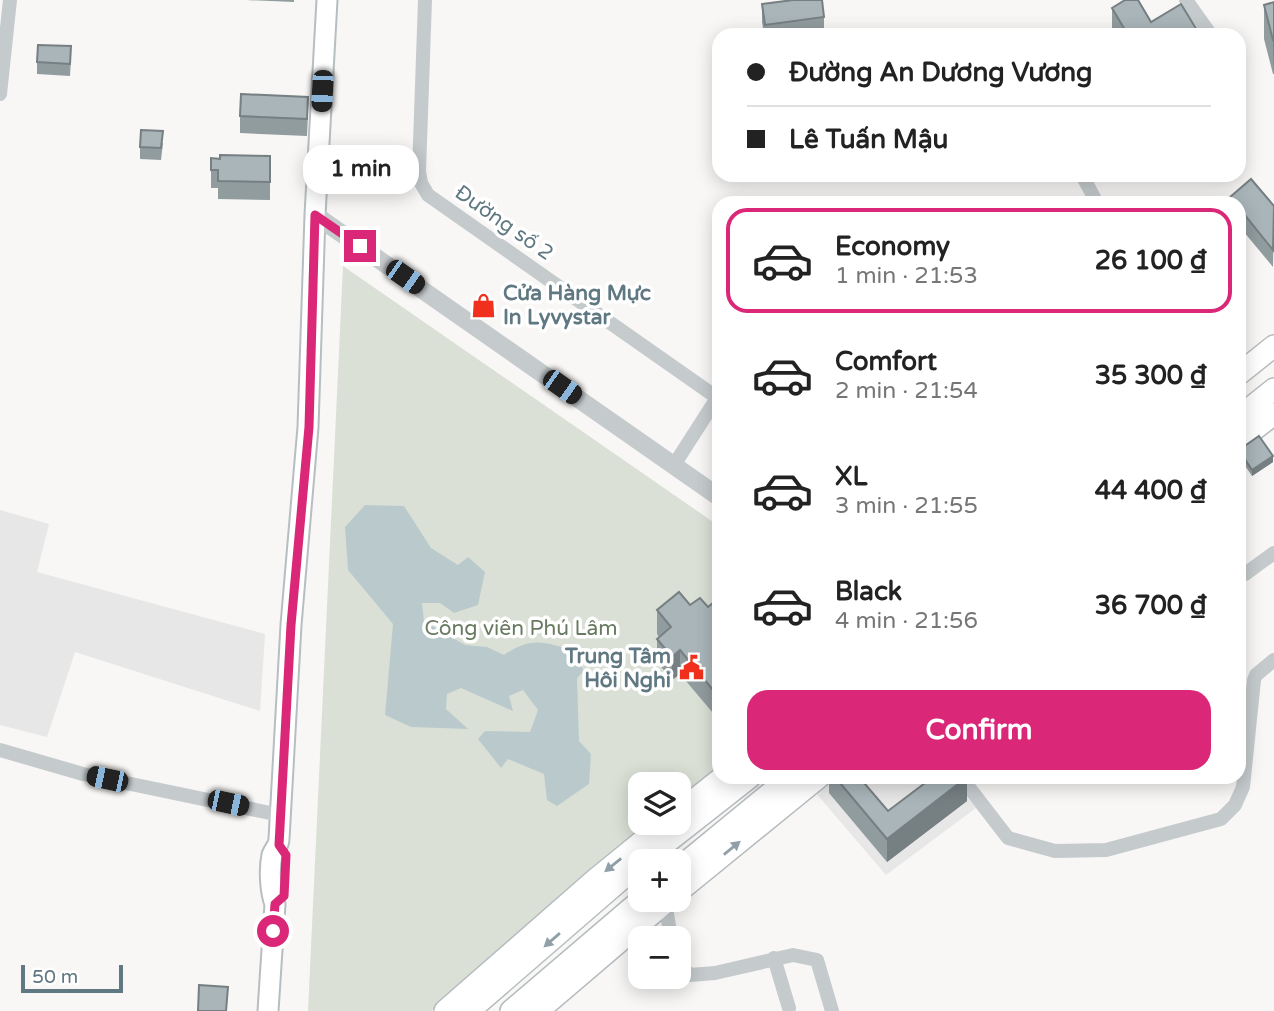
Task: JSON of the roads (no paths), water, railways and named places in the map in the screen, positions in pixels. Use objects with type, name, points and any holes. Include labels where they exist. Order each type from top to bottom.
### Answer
[{"type":"main road","points":[[268,1011],[275,904],[271,894],[272,855],[279,845],[291,625],[309,427],[315,215],[327,0]]},
{"type":"main road","points":[[1246,368],[1274,346]]},
{"type":"main road","points":[[1246,385],[1274,363]]},
{"type":"main road","points":[[1246,412],[1274,390]]},
{"type":"main road","points":[[1246,436],[1274,414]]},
{"type":"main road","points":[[691,802],[714,784]]},
{"type":"main road","points":[[659,849],[741,784]]},
{"type":"main road","points":[[691,858],[781,784]]},
{"type":"main road","points":[[691,882],[810,784]]},
{"type":"main road","points":[[445,1011],[650,835]]},
{"type":"main road","points":[[469,1011],[628,874]]},
{"type":"main road","points":[[511,1011],[628,911]]},
{"type":"main road","points":[[538,1011],[655,912]]},
{"type":"street","points":[[0,94],[2,55],[10,0]]},
{"type":"street","name":"Đường số 2","points":[[408,0],[425,1],[419,171],[421,183],[428,195],[712,394]]},
{"type":"street","points":[[1186,0],[1206,28]]},
{"type":"street","points":[[315,215],[712,492]]},
{"type":"street","name":"Đường số 2","points":[[674,465],[712,407]]},
{"type":"street","points":[[1246,573],[1274,553]]},
{"type":"street","points":[[1246,758],[1254,680],[1256,675],[1274,660]]},
{"type":"street","points":[[0,750],[83,774],[280,815]]},
{"type":"street","points":[[967,784],[1009,838],[1055,851],[1106,850],[1221,819],[1236,805],[1243,784]]},
{"type":"street","points":[[691,975],[715,973],[793,955],[817,960],[832,1011]]},
{"type":"street","points":[[774,958],[789,1008]]},
{"type":"place","name":"Cửa Hàng Mực In Lyvystar","points":[[483,305]]},
{"type":"place","name":"Trung Tâm Hôi Nghi","points":[[691,668]]},
{"type":"park label","name":"Công viên Phú Lâm","points":[[521,628]]}]
